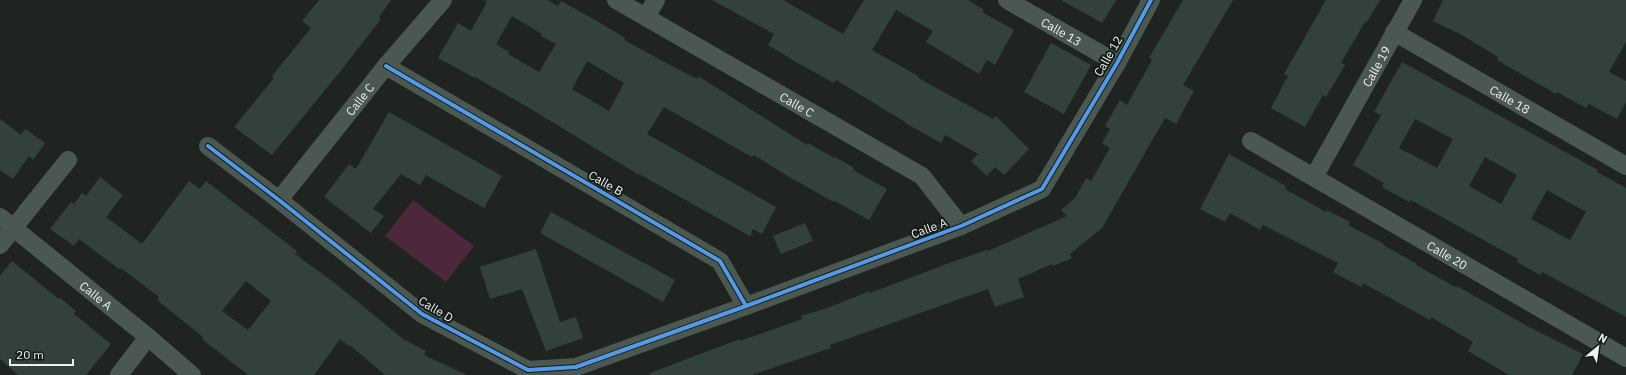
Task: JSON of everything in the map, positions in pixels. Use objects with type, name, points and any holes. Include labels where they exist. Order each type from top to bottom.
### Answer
[{"type":"street","name":"Calle C","points":[[280,200],[386,66],[443,0]]},
{"type":"street","name":"Calle C","points":[[616,0],[922,176],[961,226]]},
{"type":"street","points":[[646,17],[656,0]]},
{"type":"street","name":"Calle 13","points":[[1007,0],[1117,63]]},
{"type":"street","name":"Calle 12","points":[[1082,122],[1117,63],[1151,0]]},
{"type":"street","name":"Calle 19","points":[[1314,177],[1413,0]]},
{"type":"street","name":"Calle 18","points":[[1394,32],[1626,166]]},
{"type":"street","name":"Calle B","points":[[386,66],[720,261],[746,306]]},
{"type":"street","name":"Calle A","points":[[746,306],[961,226],[1042,188],[1082,122]]},
{"type":"street","name":"Calle 20","points":[[1251,141],[1626,358]]},
{"type":"street","name":"Calle D","points":[[208,146],[280,200],[422,314],[528,370],[576,367],[746,306]]},
{"type":"street","points":[[0,245],[7,223],[68,160]]},
{"type":"street","name":"Calle A","points":[[7,223],[148,337],[192,375]]},
{"type":"street","points":[[119,375],[148,337]]},
{"type":"shaded area","points":[[413,200],[474,246],[446,282],[385,236]]},
{"type":"building","points":[[319,0],[391,0],[379,17],[381,19],[272,155],[234,127],[274,78],[272,76],[311,28],[302,21]]},
{"type":"building","points":[[484,0],[547,0],[558,6],[561,1],[625,38],[624,40],[697,79],[698,76],[807,145],[808,143],[834,158],[835,157],[854,168],[853,170],[887,189],[869,220],[789,177],[754,155],[752,157],[664,107],[647,134],[776,207],[762,234],[753,229],[750,236],[639,175],[531,109],[438,58],[458,23],[471,31],[487,2]],"holes":[[[512,16],[542,34],[541,36],[556,44],[539,72],[508,54],[509,52],[496,44]],[[587,61],[624,83],[609,111],[572,89]]]},
{"type":"building","points":[[712,0],[783,0],[843,34],[864,0],[968,0],[984,10],[982,12],[1014,30],[995,65],[987,60],[979,74],[926,42],[933,31],[896,10],[872,50],[918,76],[918,78],[993,119],[996,116],[1029,149],[1004,175],[995,167],[987,176],[971,161],[978,154],[945,135],[941,143],[905,123],[836,80],[834,83],[796,62],[768,45],[774,34]]},
{"type":"building","points":[[1061,0],[1116,0],[1102,23]]},
{"type":"building","points":[[1183,0],[1233,0],[1183,85],[1194,91],[1176,124],[1165,118],[1102,228],[1070,254],[1072,258],[1053,266],[1052,264],[1018,279],[1024,297],[995,307],[988,289],[830,345],[831,348],[752,375],[650,375],[650,373],[740,339],[740,341],[802,319],[801,316],[827,308],[870,291],[870,293],[952,262],[987,250],[988,251],[1067,216],[1061,210],[1075,198],[1086,178],[1091,181],[1110,148],[1102,143],[1110,129],[1105,126],[1120,100],[1127,105],[1152,60],[1149,58]]},
{"type":"building","points":[[1326,0],[1380,0],[1341,63],[1345,65],[1326,97],[1323,95],[1305,127],[1271,108],[1288,76],[1284,74]]},
{"type":"building","points":[[1443,0],[1626,0],[1626,42],[1609,72],[1626,81],[1626,102],[1617,119],[1589,104],[1586,108],[1557,92],[1556,94],[1497,60],[1498,57],[1462,35],[1433,21]]},
{"type":"building","points":[[1051,43],[1091,65],[1064,114],[1024,92]]},
{"type":"building","points":[[1402,62],[1598,170],[1597,172],[1626,188],[1626,317],[1542,272],[1540,275],[1517,262],[1518,259],[1411,200],[1409,202],[1382,187],[1384,183],[1353,165],[1381,115],[1374,112]],"holes":[[[1415,119],[1453,139],[1437,168],[1399,148]],[[1485,157],[1517,175],[1501,204],[1469,186]],[[1547,190],[1586,212],[1570,240],[1531,219]]]},
{"type":"building","points":[[389,112],[502,176],[484,208],[426,175],[420,185],[401,174],[373,209],[384,216],[371,233],[324,197],[349,164],[356,169]]},
{"type":"building","points":[[0,119],[21,135],[25,129],[45,143],[33,160],[29,156],[13,179],[0,170]]},
{"type":"building","points":[[1229,154],[1286,186],[1285,189],[1326,212],[1327,210],[1350,222],[1348,225],[1384,244],[1383,245],[1417,264],[1416,265],[1457,288],[1457,286],[1529,327],[1583,354],[1572,375],[1509,375],[1468,351],[1473,342],[1431,317],[1430,320],[1363,283],[1361,287],[1333,272],[1338,263],[1263,225],[1260,230],[1230,213],[1225,222],[1200,209]]},
{"type":"building","points":[[100,177],[123,195],[106,217],[142,244],[189,181],[200,189],[206,181],[297,251],[295,254],[336,284],[403,339],[426,351],[424,355],[467,375],[385,375],[351,346],[350,347],[340,339],[314,375],[248,375],[202,339],[203,337],[157,300],[159,297],[121,268],[119,269],[79,239],[74,246],[50,229],[71,202],[74,204],[82,193],[86,196]],"holes":[[[246,281],[271,301],[248,330],[222,311]]]},
{"type":"building","points":[[551,212],[675,280],[663,302],[540,233]]},
{"type":"building","points":[[805,223],[813,241],[781,254],[773,236]]},
{"type":"building","points":[[536,249],[560,322],[576,317],[583,338],[546,351],[522,289],[490,299],[480,267]]},
{"type":"building","points":[[12,261],[76,311],[74,314],[111,344],[86,375],[18,375],[0,359],[0,276]]},
{"type":"cycle path","points":[[208,146],[279,200],[422,314],[528,370],[576,367],[961,226],[1042,189],[1117,63],[1151,0]]},
{"type":"cycle path","points":[[386,66],[720,261],[746,306]]}]
